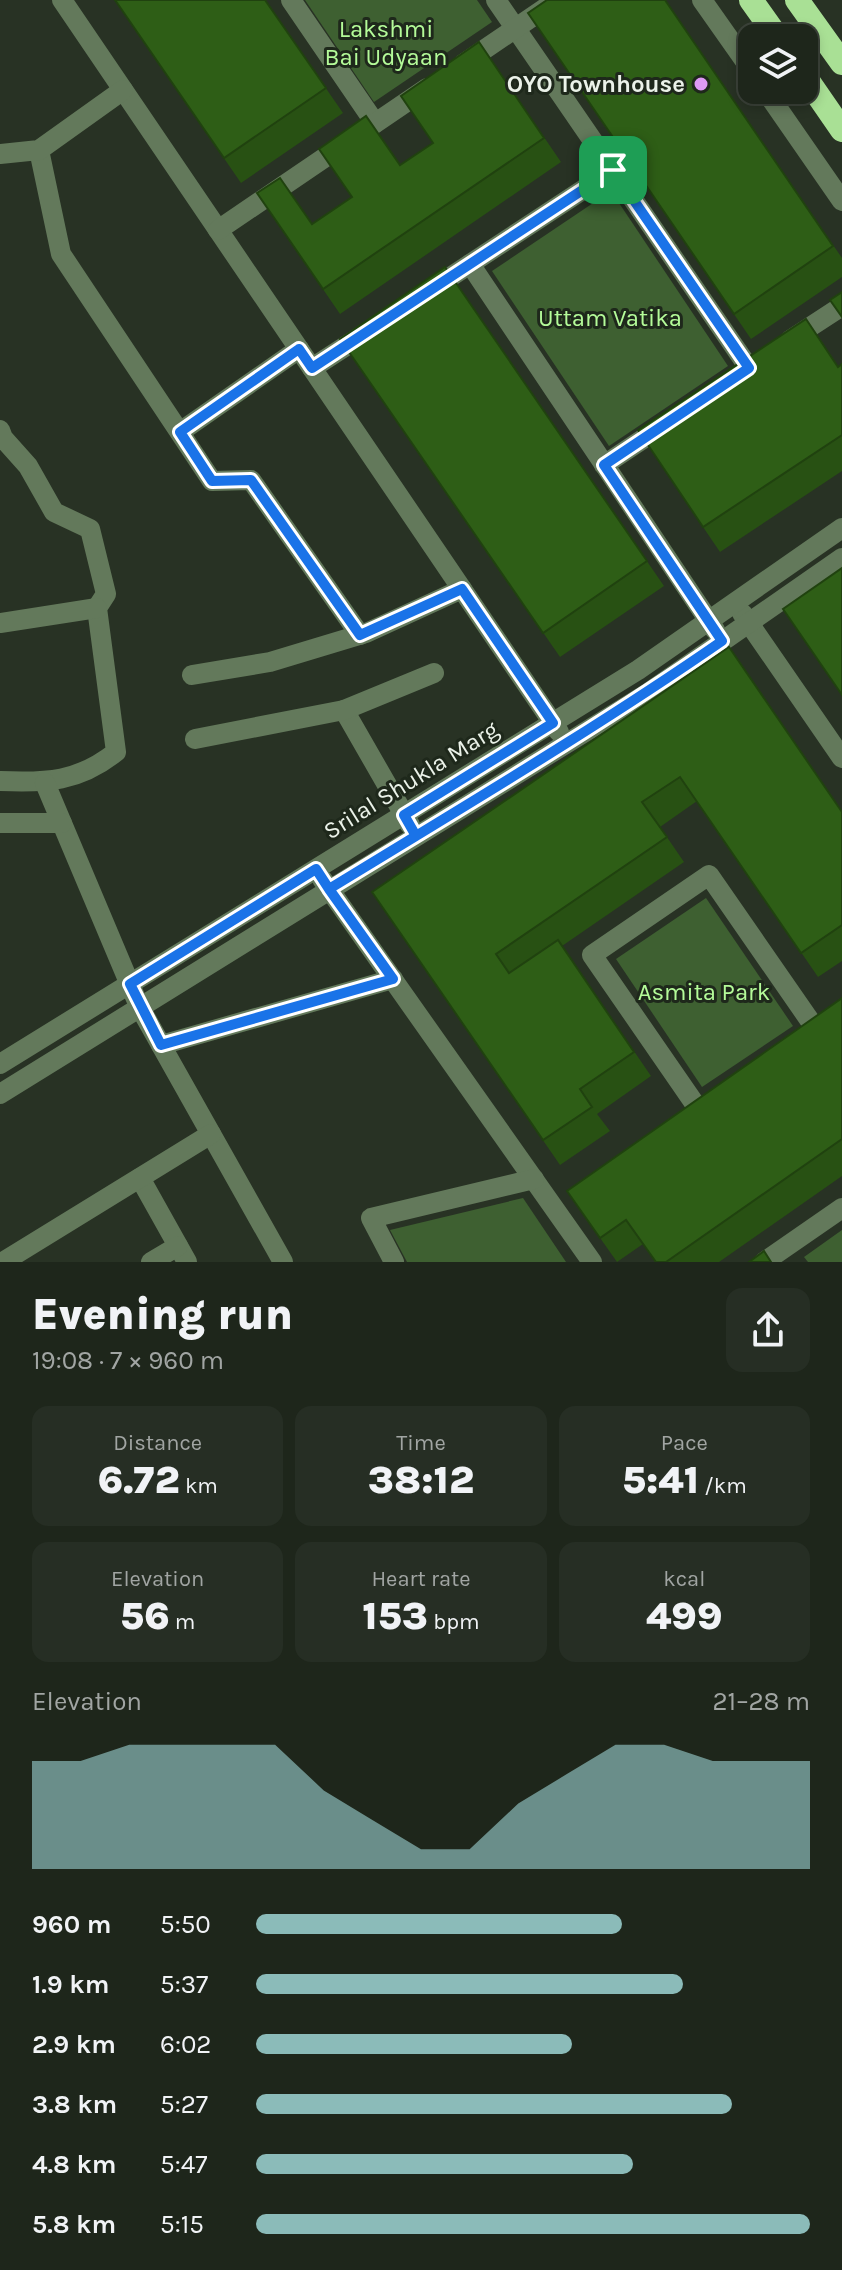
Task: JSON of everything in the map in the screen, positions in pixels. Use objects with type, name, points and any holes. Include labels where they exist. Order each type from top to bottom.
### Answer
[{"type":"highway","points":[[751,0],[768,24]]},
{"type":"highway","points":[[797,0],[842,63]]},
{"type":"highway","points":[[818,95],[842,130]]},
{"type":"street","points":[[62,0],[566,743]]},
{"type":"street","points":[[291,0],[375,123]]},
{"type":"street","points":[[496,0],[613,170],[742,373],[842,306]]},
{"type":"street","points":[[218,230],[557,0]]},
{"type":"street","points":[[702,0],[738,51]]},
{"type":"street","points":[[0,154],[39,150],[123,90]]},
{"type":"street","points":[[775,104],[842,201]]},
{"type":"street","points":[[39,150],[61,254],[212,481],[251,480],[360,635]]},
{"type":"street","points":[[417,299],[613,170]]},
{"type":"street","points":[[470,264],[722,641]]},
{"type":"street","points":[[312,368],[391,316]]},
{"type":"street","points":[[180,432],[299,349]]},
{"type":"street","points":[[604,465],[683,412]]},
{"type":"street","points":[[0,430],[3,438],[28,466],[54,512],[90,529],[106,594],[97,608],[116,752],[92,771],[45,783],[0,781]]},
{"type":"street","name":"Srilal Shukla Marg","points":[[0,1064],[553,723],[709,621],[842,528]]},
{"type":"street","name":"Srilal Shukla Marg","points":[[0,1094],[566,743],[842,558]]},
{"type":"street","points":[[192,675],[270,662],[360,635],[462,589]]},
{"type":"street","points":[[735,603],[842,758]]},
{"type":"street","points":[[0,623],[97,608]]},
{"type":"street","points":[[195,739],[344,710],[434,673]]},
{"type":"street","points":[[344,710],[416,836]]},
{"type":"street","points":[[45,783],[139,1006],[283,1262]]},
{"type":"street","points":[[0,823],[62,823]]},
{"type":"street","points":[[316,869],[534,1179],[562,1205],[592,1262]]},
{"type":"street","points":[[699,1110],[592,955],[709,875],[809,1033],[833,1016]]},
{"type":"street","points":[[161,1045],[393,979]]},
{"type":"street","points":[[3,1262],[211,1134]]},
{"type":"street","points":[[140,1178],[183,1254],[151,1262]]},
{"type":"street","points":[[394,1262],[371,1218],[534,1179]]},
{"type":"street","points":[[764,1262],[791,1255],[842,1208]]},
{"type":"green space","name":"Lakshmi Bai Udyaan","points":[[305,0],[477,0],[492,22],[374,102]]},
{"type":"green space","name":"Uttam Vatika","points":[[611,191],[728,366],[609,446],[492,271]]},
{"type":"green space","name":"Asmita Park","points":[[706,898],[793,1026],[702,1087],[616,959]]},
{"type":"green space","points":[[523,1198],[566,1262],[407,1262],[390,1230]]},
{"type":"green space","points":[[842,1230],[842,1262],[808,1262],[804,1257]]},
{"type":"building","points":[[115,0],[265,0],[326,88],[224,158]]},
{"type":"building","points":[[547,0],[665,0],[833,246],[734,314],[528,13]]},
{"type":"building","points":[[479,42],[544,138],[323,289],[257,193],[280,178],[312,224],[352,197],[319,149],[366,116],[400,165],[433,143],[401,96]]},
{"type":"building","points":[[445,267],[647,561],[543,633],[340,339]]},
{"type":"building","points":[[842,292],[842,317],[830,300]]},
{"type":"building","points":[[806,319],[838,367],[842,364],[842,435],[703,527],[638,430]]},
{"type":"building","points":[[842,568],[842,695],[783,609]]},
{"type":"building","points":[[729,647],[842,812],[842,925],[801,953],[680,777],[642,802],[667,837],[496,954],[509,973],[558,940],[634,1052],[580,1089],[592,1107],[543,1140],[372,892]]},
{"type":"building","points":[[842,998],[842,1139],[666,1262],[656,1262],[626,1220],[600,1238],[567,1191]]},
{"type":"building","points":[[764,1251],[771,1262],[749,1262]]},
{"type":"place","name":"OYO Townhouse","points":[[701,84]]},
{"type":"route","points":[[613,170],[312,368],[299,349],[180,432],[212,481],[251,480],[360,635],[462,589],[553,723],[404,815],[416,836],[329,889],[393,979],[161,1045],[130,984],[316,869],[329,889],[416,836],[648,693],[722,641],[604,465],[749,368],[613,170]]}]
